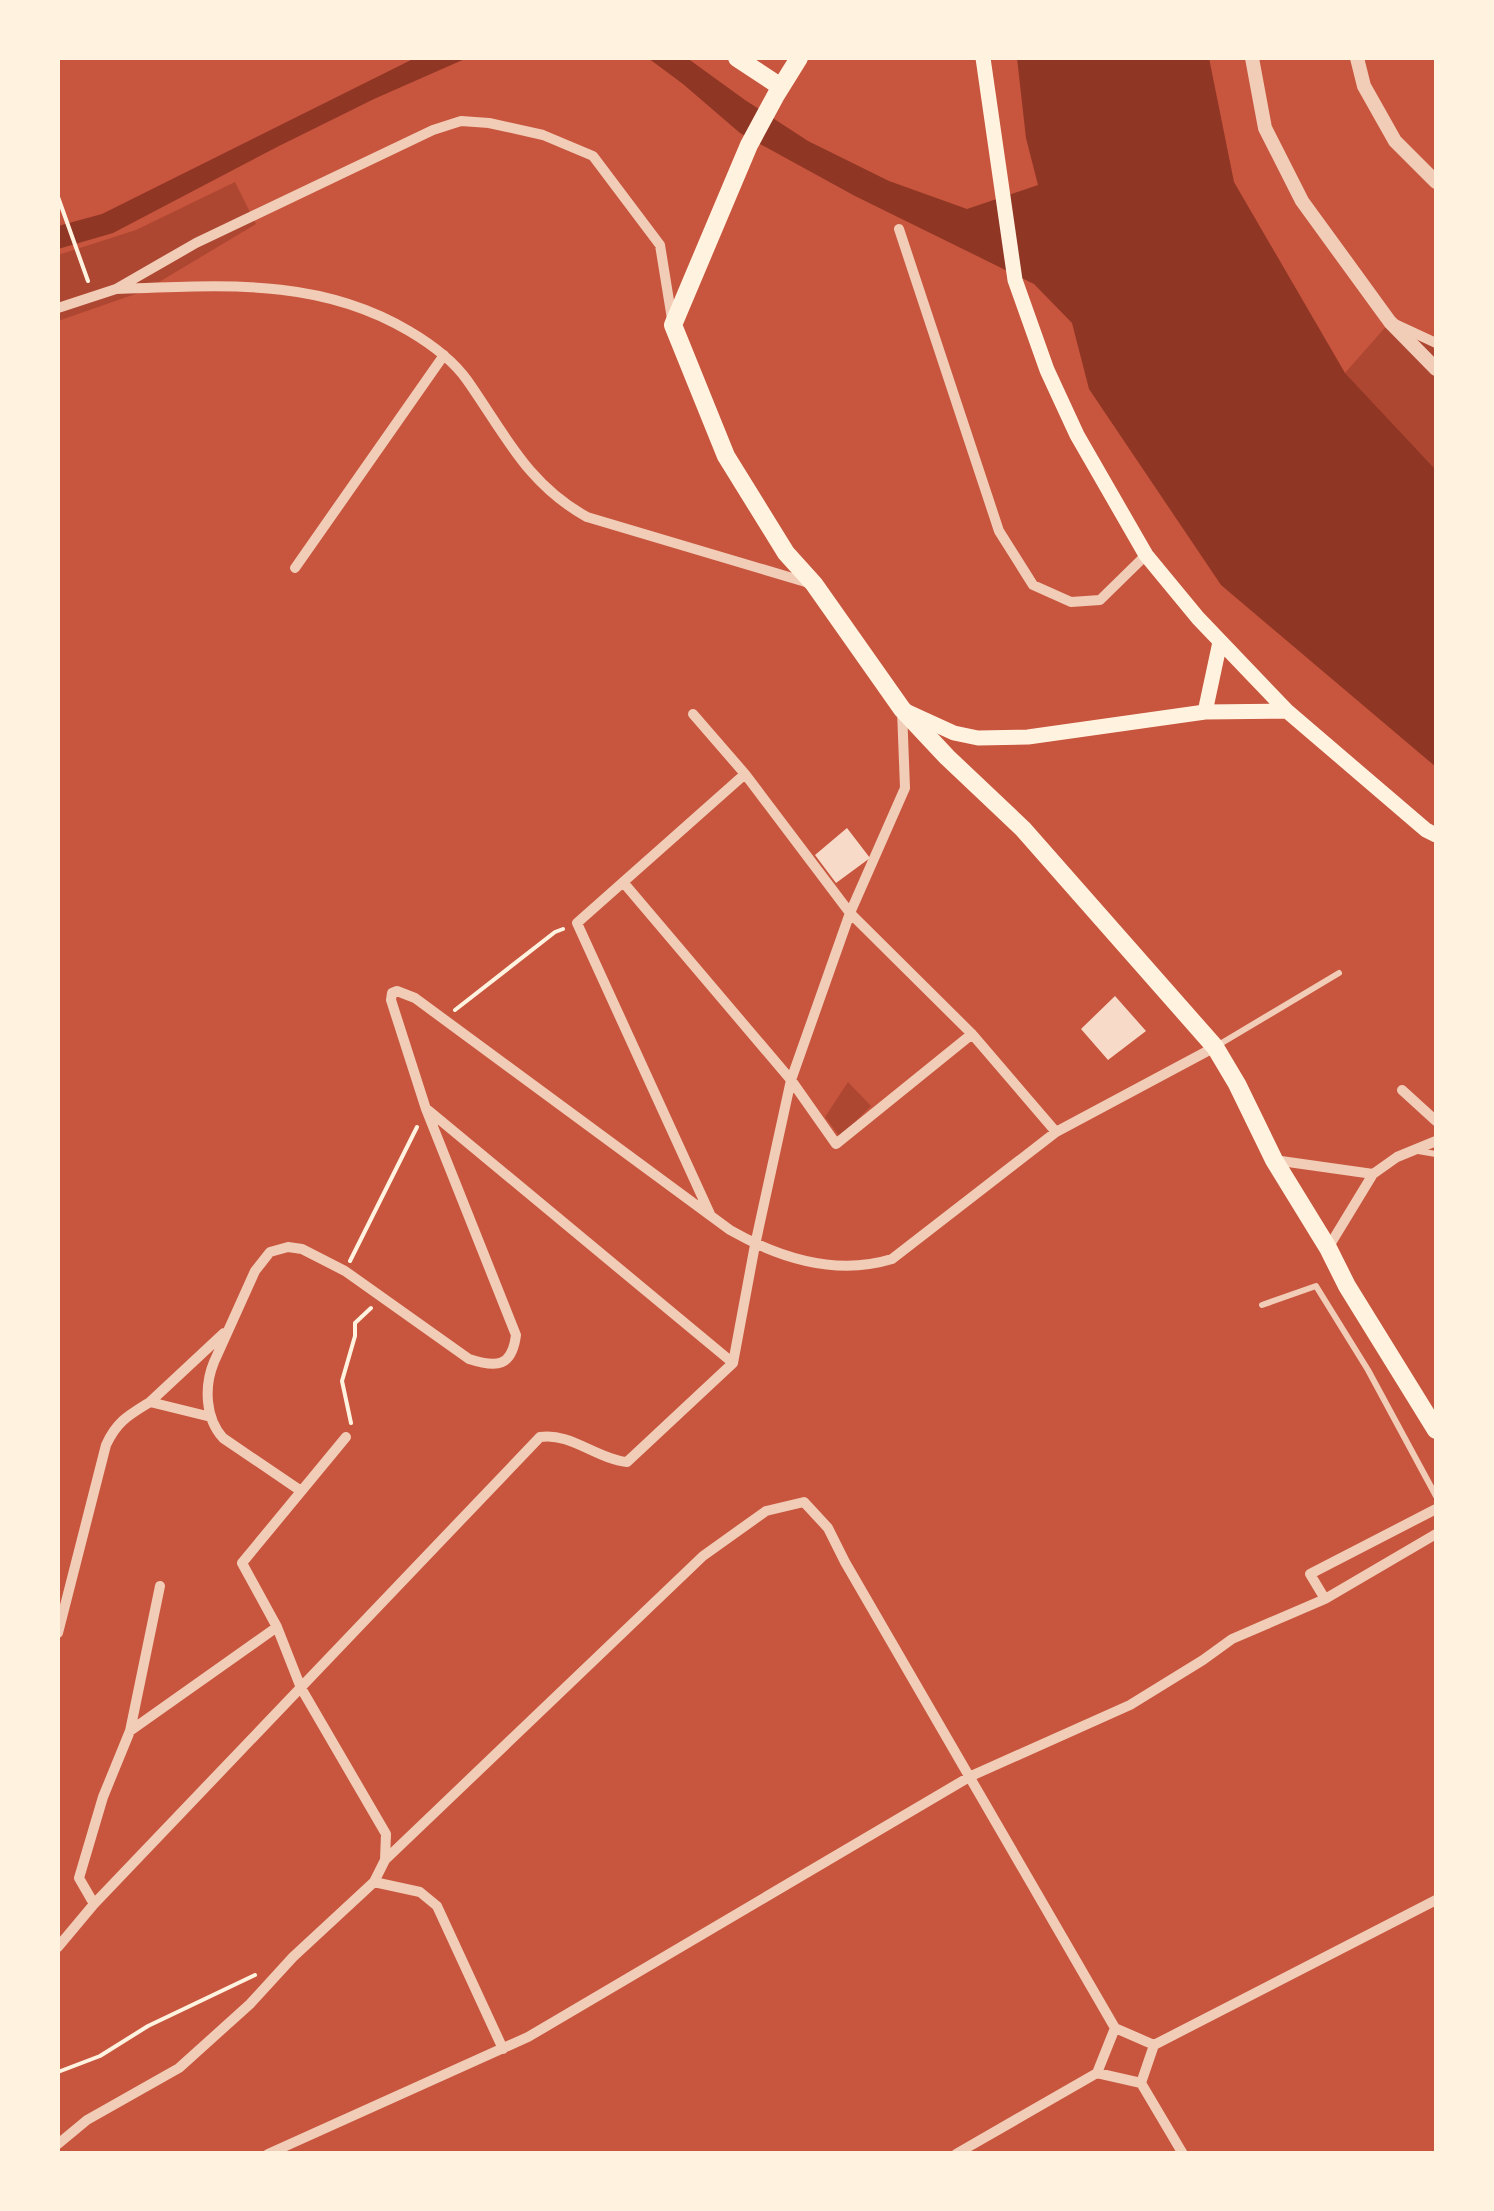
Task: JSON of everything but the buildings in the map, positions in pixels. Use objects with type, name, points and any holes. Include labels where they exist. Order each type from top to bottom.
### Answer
[{"type":"main road","points":[[738,58],[778,91]]},
{"type":"main road","points":[[800,58],[749,145],[673,325],[726,456],[786,553],[814,584],[902,709],[1023,829],[1215,1047],[1274,1160],[1436,1430]]},
{"type":"main road","points":[[983,58],[1014,280],[1077,435],[1146,555],[1216,637],[1288,710],[1436,836]]},
{"type":"main road","points":[[1205,712],[1216,637]]},
{"type":"main road","points":[[902,709],[954,733],[978,738],[1028,737],[1205,712],[1288,710]]},
{"type":"street","points":[[1252,58],[1265,128],[1302,201],[1390,322],[1436,369]]},
{"type":"street","points":[[1357,58],[1364,86],[1395,140],[1436,182]]},
{"type":"street","points":[[116,290],[196,243],[433,130],[462,122],[489,123],[543,135],[593,156],[660,245],[673,325]]},
{"type":"street","points":[[899,229],[999,531],[1034,586],[1071,602],[1100,600],[1146,555]]},
{"type":"street","points":[[58,308],[116,290],[267,286],[331,298],[382,315],[444,355],[464,376],[518,458],[563,504],[604,522],[814,584]]},
{"type":"street","points":[[1390,322],[1436,343]]},
{"type":"street","points":[[295,568],[444,355]]},
{"type":"street","points":[[58,1947],[94,1904],[540,1437],[553,1435],[612,1460],[627,1462],[734,1363],[791,1080],[850,913],[905,788],[902,709]]},
{"type":"street","points":[[692,714],[745,774],[850,913],[972,1034],[1056,1132]]},
{"type":"street","points":[[711,1216],[577,923],[745,774]]},
{"type":"street","points":[[624,882],[791,1080],[836,1144],[972,1034]]},
{"type":"street","points":[[302,1492],[223,1438],[215,1430],[208,1400],[209,1375],[228,1329],[255,1271],[270,1252],[288,1247],[302,1249],[345,1271],[469,1359],[488,1365],[503,1363],[514,1352],[516,1334],[426,1109],[392,1000],[397,991],[415,998],[755,1245],[787,1256],[847,1267],[870,1266],[892,1259],[1056,1132],[1215,1047]]},
{"type":"street","points":[[1402,1090],[1436,1121]]},
{"type":"street","points":[[426,1109],[734,1363]]},
{"type":"street","points":[[1328,1248],[1373,1174],[1397,1157],[1436,1142]]},
{"type":"street","points":[[1274,1160],[1373,1174]]},
{"type":"street","points":[[58,1633],[113,1429],[150,1402],[228,1329]]},
{"type":"street","points":[[150,1402],[211,1417]]},
{"type":"street","points":[[346,1436],[242,1564],[278,1627],[301,1688],[386,1834],[385,1860]]},
{"type":"street","points":[[58,2144],[87,2120],[179,2068],[250,2004],[293,1956],[374,1882],[385,1860],[703,1556],[766,1511],[804,1502],[828,1528],[1115,2028],[1154,2045]]},
{"type":"street","points":[[1326,1599],[1310,1574],[1436,1509]]},
{"type":"street","points":[[268,2154],[504,2049],[971,1776],[1130,1705],[1232,1639],[1326,1599],[1436,1534]]},
{"type":"street","points":[[94,1904],[79,1878],[103,1796],[130,1731],[160,1586]]},
{"type":"street","points":[[130,1731],[278,1627]]},
{"type":"street","points":[[374,1882],[420,1892],[437,1906],[504,2049]]},
{"type":"street","points":[[1141,2083],[1154,2045],[1436,1900]]},
{"type":"street","points":[[956,2154],[1097,2073],[1115,2028]]},
{"type":"street","points":[[1097,2073],[1141,2083],[1183,2154]]},
{"type":"lane","points":[[1215,1047],[1339,973]]},
{"type":"lane","points":[[1412,1150],[1436,1154]]},
{"type":"lane","points":[[1262,1305],[1316,1286],[1368,1370],[1436,1496]]},
{"type":"path","points":[[59,200],[95,296]]},
{"type":"path","points":[[443,1019],[555,932],[577,923]]},
{"type":"path","points":[[345,1271],[426,1109]]},
{"type":"path","points":[[346,1436],[352,1417],[342,1381],[356,1336],[354,1323],[383,1298]]},
{"type":"path","points":[[58,2072],[100,2056],[148,2026],[259,1973]]},
{"type":"shaded area","points":[[415,58],[467,58],[374,99],[113,233],[58,249],[58,226],[102,214]]},
{"type":"shaded area","points":[[648,58],[687,58],[808,141],[889,181],[967,209],[1038,185],[1026,138],[1017,58],[1209,58],[1234,182],[1345,373],[1436,470],[1436,767],[1221,585],[1089,389],[1072,323],[1034,284],[855,196],[740,133]]},
{"type":"shaded area","points":[[235,182],[256,224],[144,291],[58,321],[58,255],[136,230]]},
{"type":"shaded area","points":[[1390,322],[1436,343],[1436,470],[1345,373]]},
{"type":"shaded area","points":[[848,1082],[871,1106],[840,1137],[825,1117]]}]
